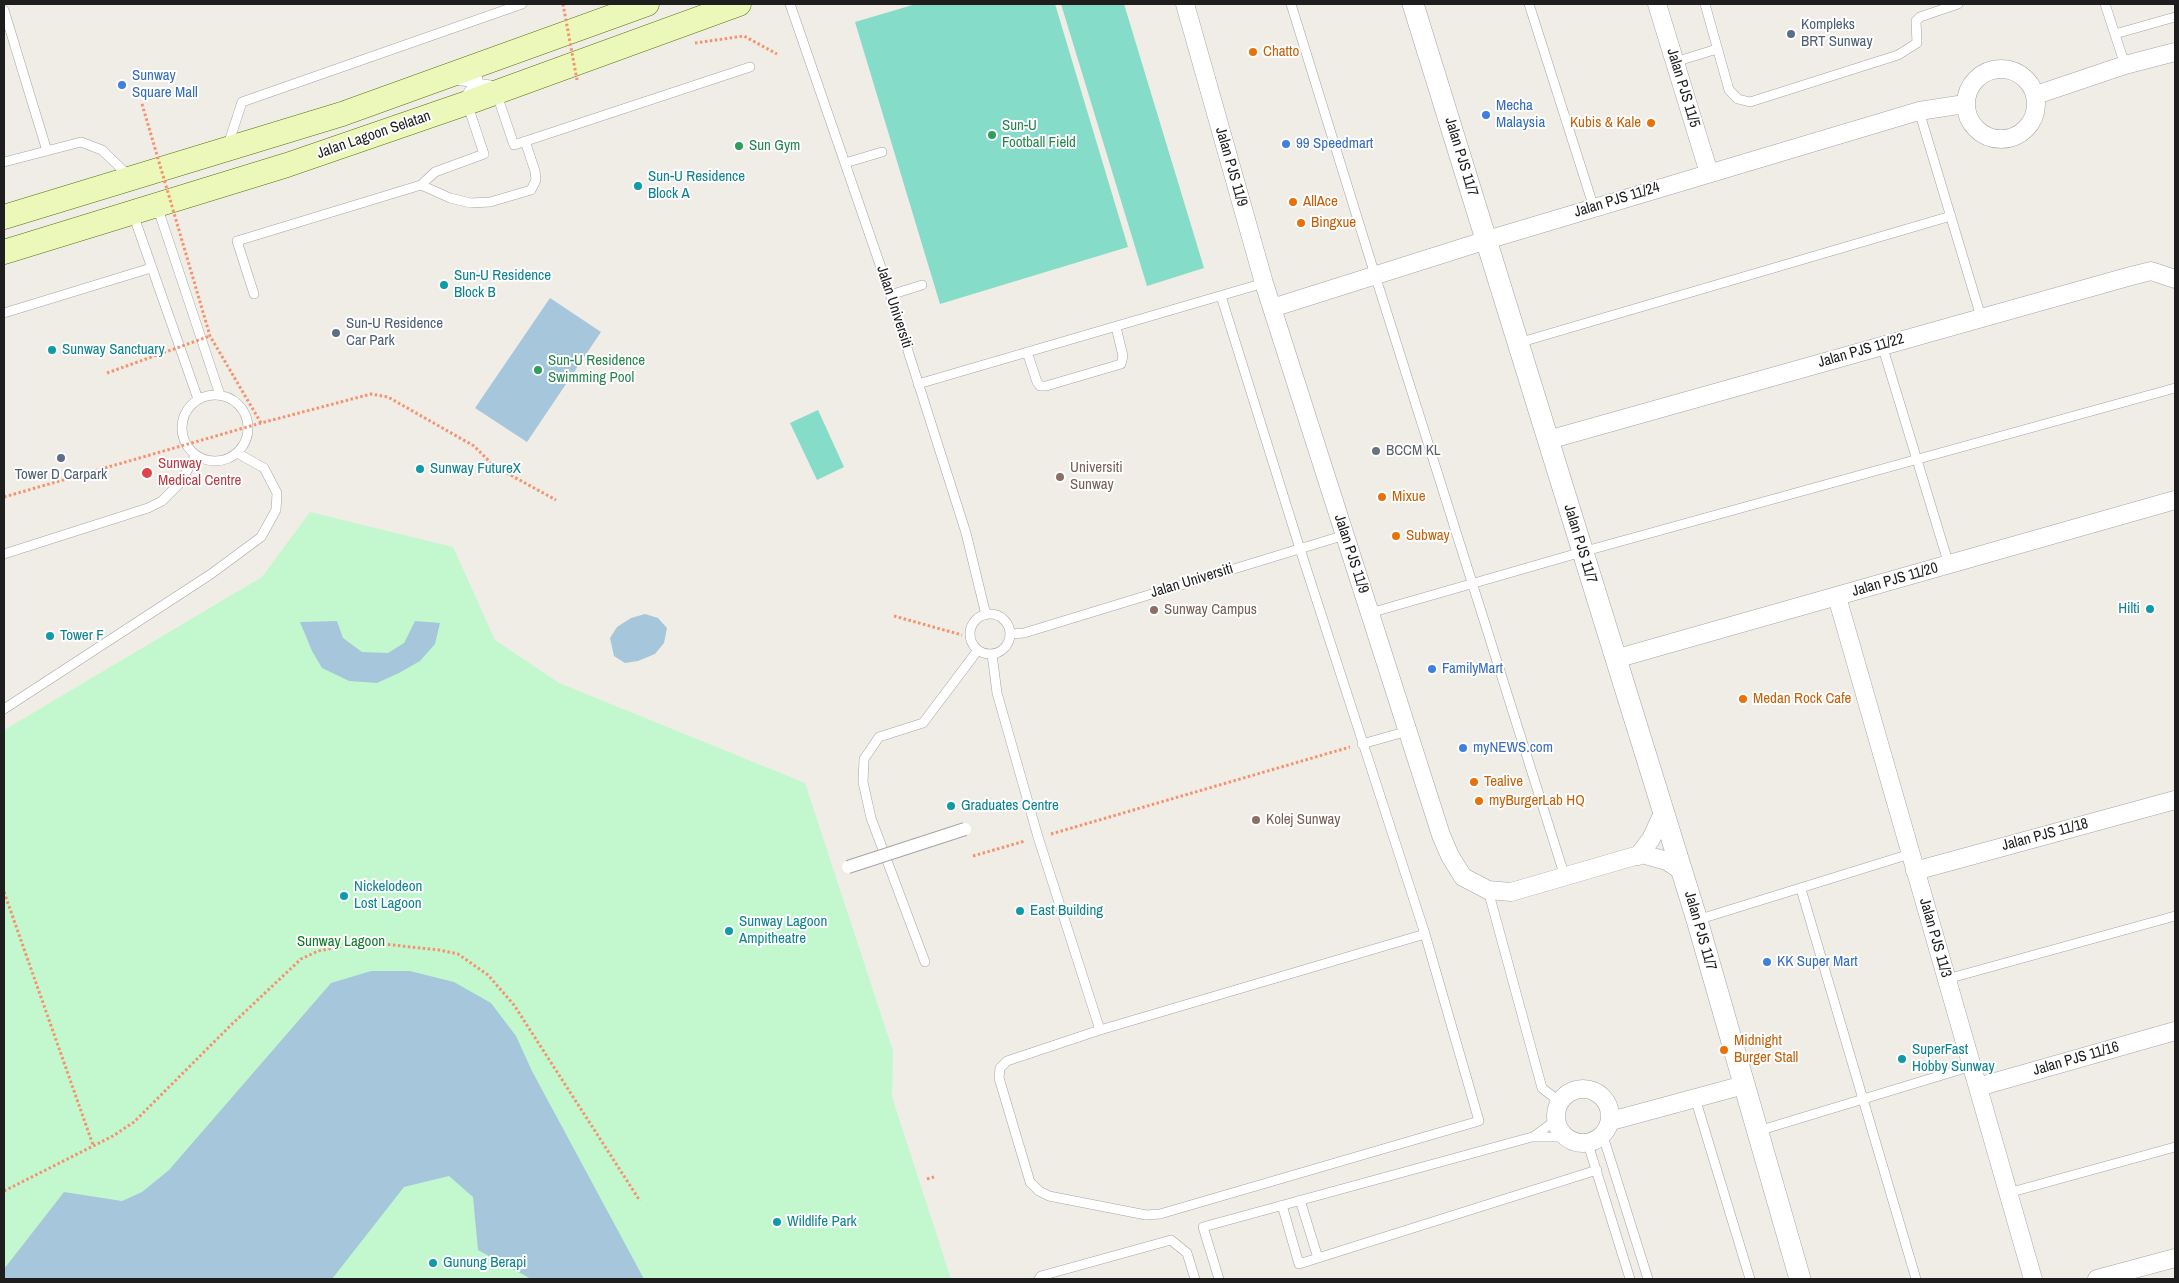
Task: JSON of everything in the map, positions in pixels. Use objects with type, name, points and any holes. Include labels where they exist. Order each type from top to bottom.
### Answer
[{"type":"main road","name":"Jalan Lagoon Selatan","points":[[4,217],[342,114],[647,4]]},
{"type":"main road","name":"Jalan Lagoon Selatan","points":[[4,252],[133,214],[287,165],[479,93],[739,4]]},
{"type":"street","name":"Jalan PJS 11/9","points":[[1185,4],[1264,283],[1440,835],[1450,856],[1463,876],[1488,890],[1511,892],[1642,854],[1667,861],[1682,871]]},
{"type":"street","name":"Jalan PJS 11/7","points":[[1413,4],[1697,920],[1800,1279]]},
{"type":"street","name":"Jalan PJS 11/5","points":[[1657,4],[1709,173]]},
{"type":"street","points":[[2036,95],[2125,65],[2175,52]]},
{"type":"street","points":[[1996,69],[2014,70],[2024,76],[2036,95],[2036,107],[2033,118],[2026,128],[2016,136],[2005,139],[1993,138],[1982,134],[1973,126],[1967,116],[1965,104],[1972,82],[1980,74],[1996,69]]},
{"type":"street","name":"Jalan PJS 11/24","points":[[1272,308],[1487,240],[1919,111],[1965,104]]},
{"type":"street","name":"Jalan PJS 11/22","points":[[1548,440],[1981,316],[2151,271],[2175,279]]},
{"type":"street","name":"Jalan PJS 11/20","points":[[1615,660],[2175,500]]},
{"type":"street","name":"Jalan PJS 11/3","points":[[1837,597],[2033,1279]]},
{"type":"street","name":"Jalan PJS 11/18","points":[[1913,863],[2175,800]]},
{"type":"street","points":[[1638,856],[1651,839],[1663,813]]},
{"type":"street","points":[[848,867],[965,829]]},
{"type":"street","name":"Jalan PJS 11/16","points":[[1978,1087],[2175,1031]]},
{"type":"street","points":[[1601,1134],[1611,1112],[1608,1103],[1593,1090],[1574,1090],[1566,1095],[1556,1111],[1556,1120],[1558,1129],[1571,1142],[1601,1134],[1695,1098],[1744,1085]]},
{"type":"street","points":[[2097,1279],[2175,1258]]},
{"type":"lane","points":[[226,150],[242,102],[522,4]]},
{"type":"lane","name":"Jalan Universiti","points":[[790,4],[890,295],[966,533],[986,615]]},
{"type":"lane","points":[[1291,4],[1565,877]]},
{"type":"lane","points":[[1529,4],[1594,208]]},
{"type":"lane","points":[[1705,4],[1729,90],[1738,99],[1750,102],[1898,55],[1917,43],[1916,21],[1920,16],[1958,4]]},
{"type":"lane","points":[[2105,4],[2125,65]]},
{"type":"lane","points":[[4,10],[47,151]]},
{"type":"lane","points":[[2115,34],[2175,17]]},
{"type":"lane","points":[[1675,62],[1717,48]]},
{"type":"lane","points":[[254,294],[237,241],[421,184],[423,180],[435,172],[484,154],[476,131],[479,93],[501,57]]},
{"type":"lane","points":[[443,78],[479,93],[514,145],[750,67]]},
{"type":"lane","points":[[1919,111],[1981,316]]},
{"type":"lane","points":[[421,184],[450,198],[471,203],[490,202],[531,190],[536,180],[536,172],[525,141]]},
{"type":"lane","points":[[4,162],[80,142],[102,150],[131,179]]},
{"type":"lane","points":[[845,163],[882,152]]},
{"type":"lane","points":[[157,206],[220,395]]},
{"type":"lane","points":[[133,214],[198,399]]},
{"type":"lane","points":[[1518,343],[1951,216]]},
{"type":"lane","points":[[4,313],[151,268]]},
{"type":"lane","points":[[918,384],[1264,283]]},
{"type":"lane","points":[[890,295],[922,285]]},
{"type":"lane","points":[[1221,296],[1362,744],[1425,934],[1479,1121],[1160,1214],[1146,1215],[1049,1196],[1039,1191],[1030,1182],[999,1078],[1000,1068],[1007,1060],[1100,1030],[1425,934]]},
{"type":"lane","points":[[1027,352],[1037,382],[1040,386],[1046,386],[1121,364],[1123,356],[1116,326]]},
{"type":"lane","points":[[1882,345],[1949,565]]},
{"type":"lane","points":[[1370,613],[1582,552],[2175,388]]},
{"type":"lane","points":[[209,395],[220,395],[230,398],[239,404],[245,413],[248,423],[248,434],[244,444],[237,453],[217,460],[206,459],[196,454],[186,442],[182,426],[184,416],[190,406],[198,399],[209,395]]},
{"type":"lane","points":[[4,709],[211,574],[261,536],[276,510],[277,494],[264,468],[237,453]]},
{"type":"lane","points":[[4,554],[148,508],[162,501],[177,487],[196,454]]},
{"type":"lane","name":"Jalan Universiti","points":[[1010,634],[1024,633],[1345,535]]},
{"type":"lane","points":[[986,615],[1001,618],[1006,622],[1010,634],[1002,650],[992,654],[978,650],[970,640],[971,628],[978,618],[986,615]]},
{"type":"lane","points":[[925,962],[871,818],[863,782],[864,759],[879,737],[923,723],[978,650]]},
{"type":"lane","points":[[992,654],[997,693],[1031,810],[1100,1030]]},
{"type":"lane","points":[[1362,744],[1408,731]]},
{"type":"lane","points":[[1697,920],[1801,889],[1913,863]]},
{"type":"lane","points":[[1801,889],[1916,1279]]},
{"type":"lane","points":[[1488,890],[1542,1088],[1560,1102]]},
{"type":"lane","points":[[1947,979],[2175,916]]},
{"type":"lane","points":[[1758,1131],[1972,1066]]},
{"type":"lane","points":[[1695,1098],[1750,1279]]},
{"type":"lane","points":[[1532,1137],[1556,1120]]},
{"type":"lane","points":[[1601,1134],[1596,1170],[1630,1279]]},
{"type":"lane","points":[[1601,1134],[1648,1279]]},
{"type":"lane","points":[[1218,1279],[1203,1227],[1532,1137],[1564,1137]]},
{"type":"lane","points":[[2008,1193],[2175,1147]]},
{"type":"lane","points":[[1282,1205],[1299,1264],[1596,1170]]},
{"type":"lane","points":[[1300,1200],[1318,1258]]},
{"type":"lane","points":[[1039,1279],[1041,1276],[1171,1240],[1187,1253],[1194,1279]]},
{"type":"path","points":[[563,4],[576,80]]},
{"type":"path","points":[[685,45],[744,36],[777,54]]},
{"type":"path","points":[[142,104],[210,336],[261,423]]},
{"type":"path","points":[[107,373],[210,336]]},
{"type":"path","points":[[4,498],[261,423],[372,394],[388,397],[474,446],[494,466],[556,500]]},
{"type":"path","points":[[894,616],[962,635]]},
{"type":"path","points":[[1093,822],[1335,752]]},
{"type":"path","points":[[4,892],[93,1145]]},
{"type":"path","points":[[4,1191],[134,1122],[230,1025],[301,959],[318,951],[343,946],[383,944],[458,954],[488,974],[514,1005],[640,1201]]},
{"type":"path","points":[[927,1179],[934,1177]]},
{"type":"green space","name":"Sun-U Football Field","points":[[916,4],[1055,4],[1128,247],[940,304],[855,22]]},
{"type":"green space","points":[[1061,4],[1124,4],[1204,268],[1147,286]]},
{"type":"green space","points":[[818,410],[844,467],[817,480],[790,423]]},
{"type":"green space","name":"Sunway Lagoon","points":[[310,512],[453,547],[495,640],[559,683],[805,783],[893,1051],[892,1097],[951,1279],[4,1279],[4,730],[262,577]]},
{"type":"water","name":"Sun-U Residence Swimming Pool","points":[[550,298],[601,332],[527,442],[475,408]]},
{"type":"water","points":[[645,614],[658,618],[667,628],[664,643],[655,654],[638,661],[625,663],[614,656],[610,638],[617,627],[631,618]]},
{"type":"water","points":[[337,621],[343,638],[362,652],[388,653],[404,643],[415,621],[440,623],[435,644],[420,661],[377,683],[349,681],[322,668],[312,651],[300,622]]},
{"type":"water","points":[[371,971],[410,971],[454,982],[491,1003],[516,1036],[532,1071],[644,1279],[531,1279],[478,1250],[473,1197],[449,1176],[404,1187],[332,1279],[4,1279],[4,1269],[64,1192],[122,1201],[142,1192],[169,1170],[331,983]]},
{"type":"place","name":"Kompleks BRT Sunway","points":[[1791,34]]},
{"type":"place","name":"Chatto","points":[[1253,52]]},
{"type":"place","name":"Sunway Square Mall","points":[[122,85]]},
{"type":"place","name":"Mecha Malaysia","points":[[1486,115]]},
{"type":"place","name":"Kubis & Kale","points":[[1651,123]]},
{"type":"place","name":"Sun-U Football Field","points":[[992,135]]},
{"type":"place","name":"99 Speedmart","points":[[1286,144]]},
{"type":"place","name":"Sun Gym","points":[[739,146]]},
{"type":"place","name":"Sun-U Residence Block A","points":[[638,186]]},
{"type":"place","name":"AllAce","points":[[1293,202]]},
{"type":"place","name":"Bingxue","points":[[1301,223]]},
{"type":"place","name":"Sun-U Residence Block B","points":[[444,285]]},
{"type":"place","name":"Sun-U Residence Car Park","points":[[336,333]]},
{"type":"place","name":"Sunway Sanctuary","points":[[52,350]]},
{"type":"place","name":"Sun-U Residence Swimming Pool","points":[[538,370]]},
{"type":"place","name":"BCCM KL","points":[[1376,451]]},
{"type":"place","name":"Tower D Carpark","points":[[61,458]]},
{"type":"place","name":"Sunway FutureX","points":[[420,469]]},
{"type":"place","name":"Sunway Medical Centre","points":[[147,473]]},
{"type":"place","name":"Universiti Sunway","points":[[1060,477]]},
{"type":"place","name":"Mixue","points":[[1382,497]]},
{"type":"place","name":"Subway","points":[[1396,536]]},
{"type":"place","name":"Hilti","points":[[2150,609]]},
{"type":"place","name":"Sunway Campus","points":[[1154,610]]},
{"type":"place","name":"Tower F","points":[[50,636]]},
{"type":"place","name":"FamilyMart","points":[[1432,669]]},
{"type":"place","name":"Medan Rock Cafe","points":[[1743,699]]},
{"type":"place","name":"myNEWS.com","points":[[1463,748]]},
{"type":"place","name":"Tealive","points":[[1474,782]]},
{"type":"place","name":"myBurgerLab HQ","points":[[1479,801]]},
{"type":"place","name":"Graduates Centre","points":[[951,806]]},
{"type":"place","name":"Kolej Sunway","points":[[1256,820]]},
{"type":"place","name":"Nickelodeon Lost Lagoon","points":[[344,896]]},
{"type":"place","name":"East Building","points":[[1020,911]]},
{"type":"place","name":"Sunway Lagoon Ampitheatre","points":[[729,931]]},
{"type":"place","name":"KK Super Mart","points":[[1767,962]]},
{"type":"place","name":"Midnight Burger Stall","points":[[1724,1050]]},
{"type":"place","name":"SuperFast Hobby Sunway","points":[[1902,1059]]},
{"type":"place","name":"Wildlife Park","points":[[777,1222]]},
{"type":"place","name":"Gunung Berapi","points":[[433,1263]]}]
